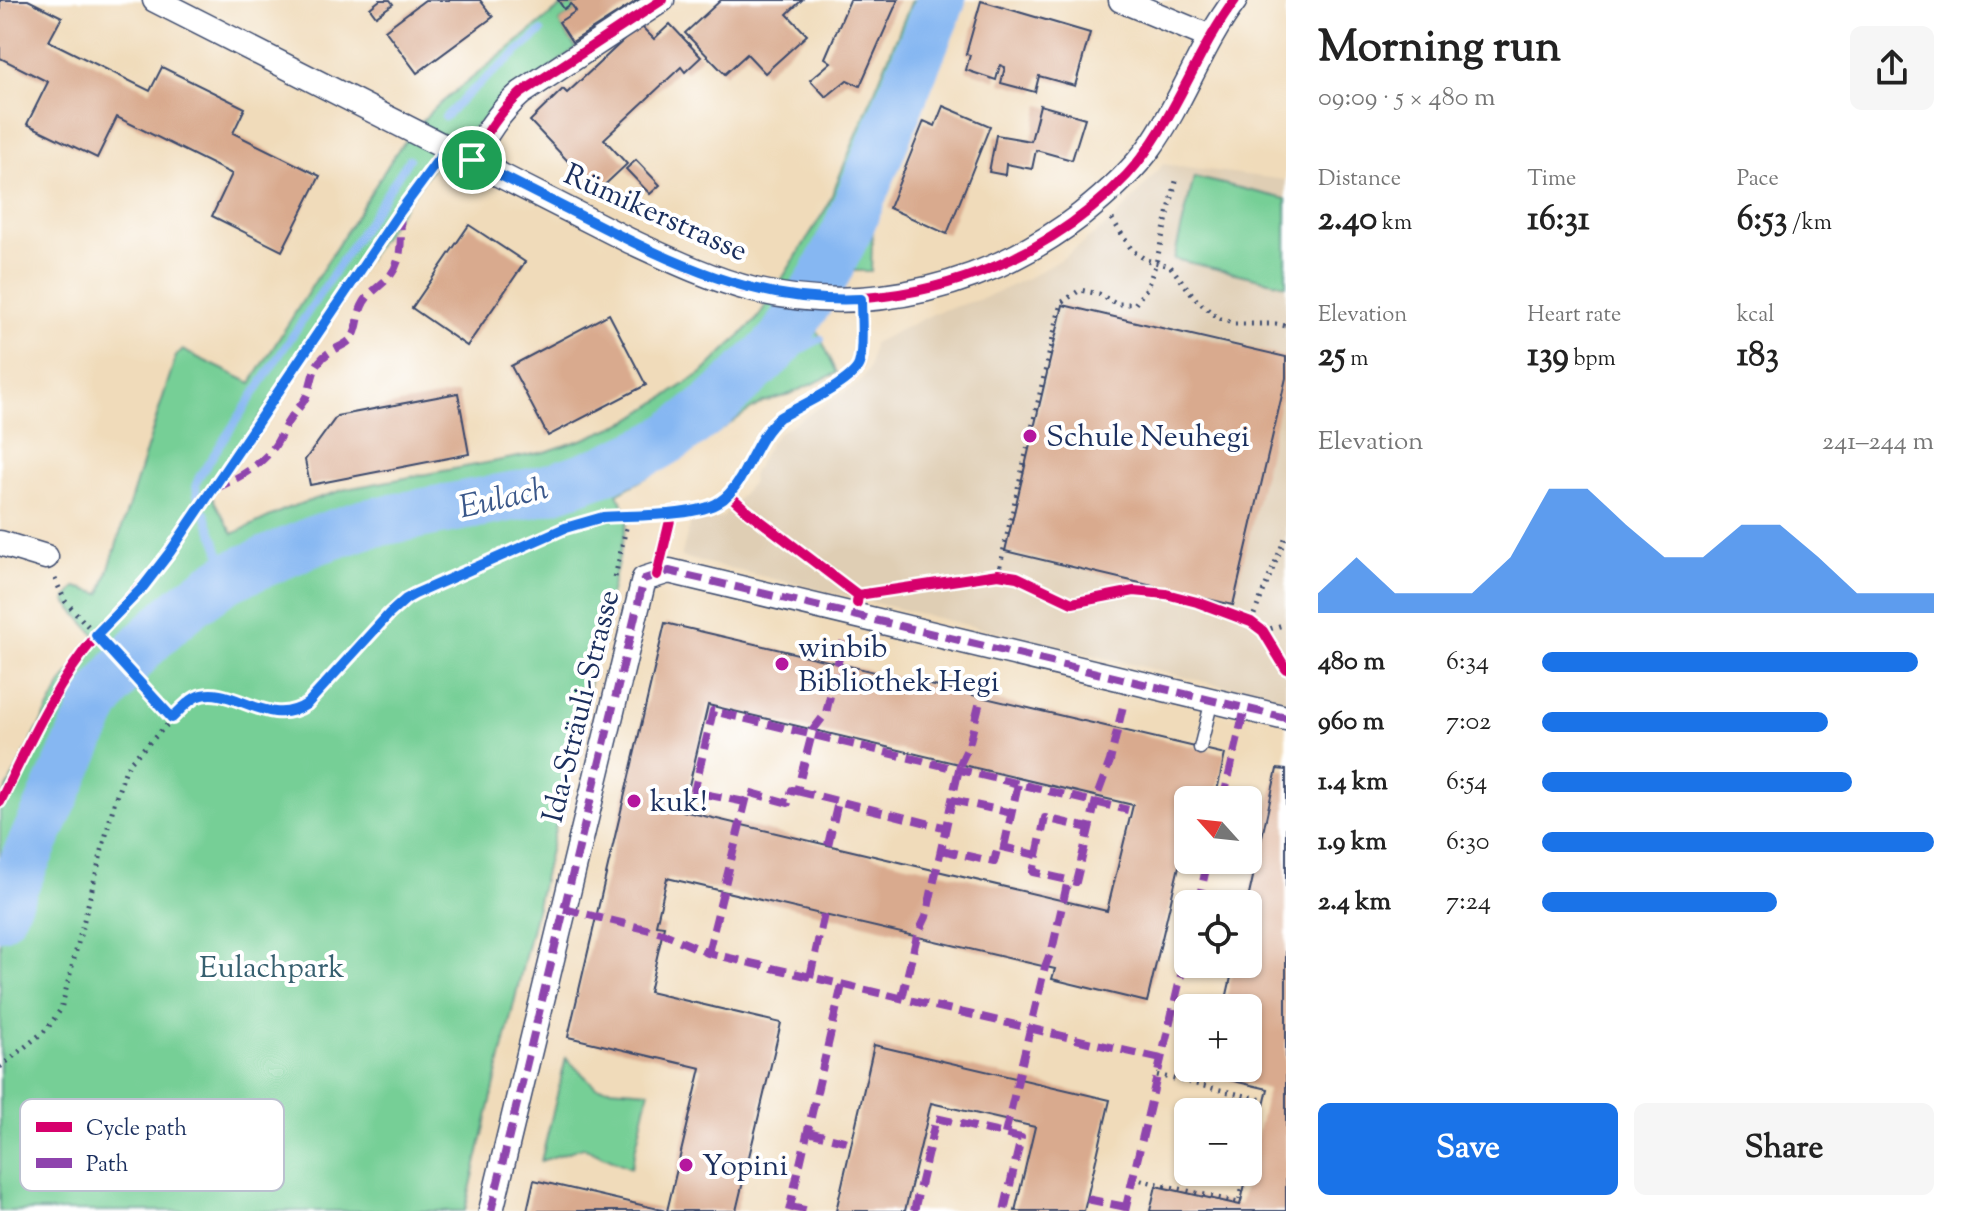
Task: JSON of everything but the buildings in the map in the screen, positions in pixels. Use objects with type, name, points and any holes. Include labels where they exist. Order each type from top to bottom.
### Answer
[{"type":"street","points":[[472,160],[492,125],[521,93],[662,0]]},
{"type":"street","points":[[1121,0],[1210,37]]},
{"type":"street","name":"Rümikerstrasse","points":[[164,2],[687,268],[730,283],[779,294],[861,299],[886,297],[950,283],[985,271],[1046,240],[1100,200],[1127,175],[1149,147],[1168,118],[1210,37],[1235,0]]},
{"type":"street","points":[[0,543],[46,557]]},
{"type":"street","name":"Ida-Sträuli-Strasse","points":[[491,1211],[644,579],[669,571],[1286,718]]},
{"type":"lane","points":[[1200,748],[1212,700]]},
{"type":"path","points":[[998,574],[1061,303],[1080,290],[1099,294],[1116,304],[1135,304],[1147,288],[1156,263],[1177,177]]},
{"type":"path","points":[[1110,216],[1132,250],[1146,260],[1170,266],[1196,299],[1216,317],[1234,324],[1286,326]]},
{"type":"path","points":[[728,494],[846,585]]},
{"type":"path","points":[[668,527],[677,512]]},
{"type":"path","points":[[0,1067],[47,1029],[61,1009],[120,785],[131,761],[191,701],[209,694],[271,711],[290,713],[299,710],[389,614],[415,594],[591,519],[677,512]]},
{"type":"path","points":[[1251,622],[1286,536]]},
{"type":"path","points":[[46,557],[65,601],[97,641],[172,718]]},
{"type":"path","points":[[874,592],[998,574],[1017,577],[1072,603],[1134,591],[1166,594],[1251,622],[1263,631],[1286,669]]},
{"type":"path","points":[[1263,631],[1286,624]]},
{"type":"path","points":[[97,641],[107,625]]},
{"type":"path","points":[[1157,1075],[1255,1098]]},
{"type":"path","points":[[1133,1178],[1239,1203],[1243,1186]]},
{"type":"shaded area","name":"Schule Neuhegi","points":[[1163,164],[1286,180],[1286,701],[681,557],[691,521],[723,517],[752,482],[752,475],[779,432],[859,383],[869,368],[873,343],[939,311],[984,298],[1064,257],[1124,209]]},
{"type":"green space","name":"Eulachpark","points":[[912,0],[961,0],[873,218],[871,271],[848,271],[815,326],[837,373],[785,396],[763,402],[680,459],[617,494],[629,515],[465,1211],[0,1211],[0,802],[61,685],[96,636],[65,601],[76,587],[101,594],[176,356],[182,350],[251,383],[397,151],[431,111],[562,6],[564,9],[571,4],[576,11],[559,22],[576,48],[447,148],[399,213],[209,492],[233,534],[288,508],[346,489],[545,452],[628,421],[702,373],[757,319],[827,207]]},
{"type":"green space","points":[[1194,177],[1286,199],[1286,285],[1174,259]]},
{"type":"green space","points":[[566,1058],[596,1087],[649,1091],[631,1168],[583,1147],[541,1161]]},
{"type":"waterway","name":"Eulach","points":[[0,915],[96,706],[138,651],[191,603],[229,577],[316,540],[365,524],[531,493],[607,469],[672,437],[714,405],[772,351],[822,280],[847,231],[941,0]]},
{"type":"waterway","points":[[445,117],[541,32]]},
{"type":"waterway","points":[[197,495],[199,477],[409,159]]},
{"type":"waterway","points":[[756,366],[782,360],[821,339]]},
{"type":"waterway","points":[[205,513],[229,577]]},
{"type":"marked path","points":[[214,489],[262,461],[305,398],[317,365],[353,336],[364,301],[387,279],[396,265],[400,248],[400,215]]},
{"type":"marked path","points":[[491,1211],[644,579],[669,571],[1286,718]]},
{"type":"marked path","points":[[708,953],[748,792],[788,803],[792,790],[797,791],[813,730],[826,713],[843,641]]},
{"type":"marked path","points":[[902,998],[917,936],[926,917],[960,764],[969,745],[987,674]]},
{"type":"marked path","points":[[942,850],[994,862],[998,846],[1037,855],[1033,872],[1076,882],[1123,706]]},
{"type":"marked path","points":[[1226,786],[1245,708]]},
{"type":"marked path","points":[[745,802],[694,792],[713,711],[1128,810]]},
{"type":"marked path","points":[[1004,847],[1018,784]]},
{"type":"marked path","points":[[797,791],[947,828]]},
{"type":"marked path","points":[[952,800],[1012,813]]},
{"type":"marked path","points":[[828,845],[838,802]]},
{"type":"marked path","points":[[1037,855],[1045,818],[1089,828]]},
{"type":"marked path","points":[[1201,890],[1205,874]]},
{"type":"marked path","points":[[1005,1134],[1068,880]]},
{"type":"marked path","points":[[564,909],[662,933],[708,953],[1161,1059]]},
{"type":"marked path","points":[[810,977],[824,914]]},
{"type":"marked path","points":[[1125,1211],[1180,978]]},
{"type":"marked path","points":[[789,1211],[842,985]]},
{"type":"marked path","points":[[914,1211],[936,1118],[1021,1138],[1004,1211]]},
{"type":"marked path","points":[[808,1132],[852,1143]]},
{"type":"marked path","points":[[1087,1199],[1126,1207]]},
{"type":"marked path","points":[[790,1207],[810,1211]]},
{"type":"cycle path","points":[[472,160],[493,124],[521,93],[662,0]]},
{"type":"cycle path","points":[[0,802],[43,716],[81,655],[170,552],[399,213],[447,148],[650,251],[708,276],[740,286],[804,297],[836,299],[900,294],[987,270],[1052,237],[1092,208],[1127,175],[1158,134],[1207,43],[1235,0]]},
{"type":"cycle path","points":[[657,575],[672,512],[703,508],[722,499],[737,483],[760,439],[772,424],[847,380],[856,371],[862,350],[861,299]]},
{"type":"cycle path","points":[[728,494],[858,595],[857,603]]},
{"type":"cycle path","points":[[858,595],[998,574],[1017,577],[1072,603],[1134,591],[1166,594],[1251,622],[1263,631],[1286,669]]},
{"type":"place","name":"Schule Neuhegi","points":[[1030,436]]},
{"type":"place","name":"winbib Bibliothek Hegi","points":[[782,664]]},
{"type":"place","name":"kuk!","points":[[634,801]]},
{"type":"place","name":"Yopini","points":[[686,1165]]},
{"type":"route","points":[[447,148],[472,160],[630,241],[708,276],[756,290],[803,298],[861,299],[859,366],[847,380],[773,423],[761,438],[741,477],[728,494],[711,507],[591,519],[415,594],[389,614],[299,710],[281,713],[209,694],[191,701],[172,718],[96,635],[143,587],[170,552],[399,213],[447,148]]}]
